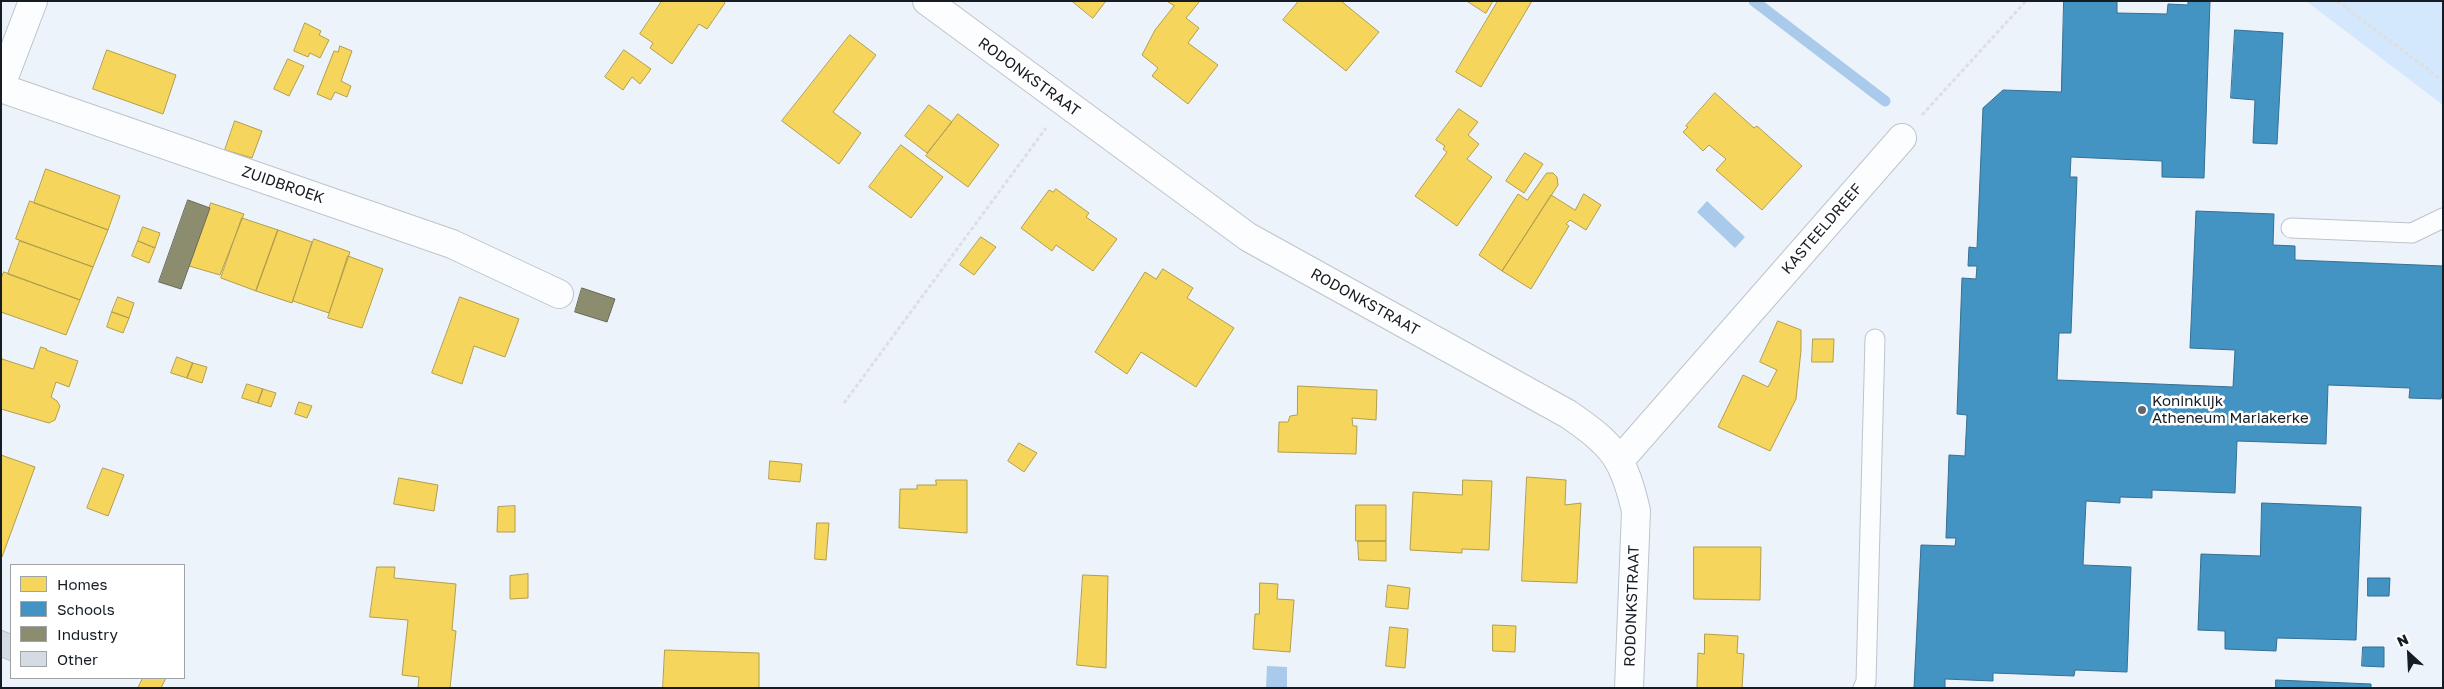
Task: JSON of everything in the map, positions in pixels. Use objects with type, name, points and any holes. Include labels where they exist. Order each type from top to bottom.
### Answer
[{"type":"street","name":"ZUIDBROEK","points":[[32,1],[1,87],[452,244],[560,294]]},
{"type":"street","name":"RODONKSTRAAT","points":[[927,1],[1248,236],[1568,414],[1596,434],[1620,460],[1630,484],[1636,511],[1629,688]]},
{"type":"street","name":"KASTEELDREEF","points":[[1620,460],[1902,138]]},
{"type":"lane","points":[[2291,228],[2412,234],[2443,218]]},
{"type":"lane","points":[[1863,688],[1866,682],[1875,339]]},
{"type":"path","points":[[1902,138],[2026,1]]},
{"type":"path","points":[[2337,1],[2443,81]]},
{"type":"path","points":[[844,403],[1064,103]]},
{"type":"shaded area","points":[[2306,1],[2443,1],[2443,105]]},
{"type":"shaded area","points":[[1707,201],[1745,237],[1735,248],[1697,212]]},
{"type":"shaded area","points":[[1267,666],[1287,667],[1287,688],[1266,688]]},
{"type":"building: Homes","points":[[662,1],[723,1],[725,3],[707,29],[699,24],[672,64],[650,48],[653,43],[640,34]]},
{"type":"building: Homes","points":[[1072,1],[1106,1],[1093,18]]},
{"type":"building: Homes","points":[[1167,1],[1200,1],[1186,18],[1199,28],[1188,43],[1218,65],[1188,104],[1152,76],[1158,68],[1142,55],[1155,30],[1174,6]]},
{"type":"building: Homes","points":[[1299,1],[1341,1],[1379,32],[1346,71],[1283,20]]},
{"type":"building: Homes","points":[[1467,1],[1493,1],[1486,13]]},
{"type":"building: Homes","points":[[1498,1],[1532,1],[1481,87],[1456,72]]},
{"type":"building: Homes","points":[[305,23],[321,31],[319,35],[329,40],[320,58],[310,53],[308,57],[294,51]]},
{"type":"building: Homes","points":[[850,35],[876,55],[833,112],[861,133],[839,164],[782,121]]},
{"type":"building: Homes","points":[[340,46],[352,51],[341,81],[351,86],[347,97],[335,92],[331,100],[317,94],[334,51],[338,52]]},
{"type":"building: Homes","points":[[107,50],[176,75],[163,114],[93,89]]},
{"type":"building: Homes","points":[[624,50],[651,69],[640,84],[632,77],[623,90],[605,77]]},
{"type":"building: Homes","points":[[288,59],[304,66],[289,96],[274,89]]},
{"type":"building: Homes","points":[[1715,93],[1754,128],[1757,126],[1802,166],[1762,210],[1716,170],[1726,159],[1709,145],[1703,151],[1683,132]]},
{"type":"building: Homes","points":[[929,105],[952,122],[927,153],[905,136]]},
{"type":"building: Homes","points":[[1459,109],[1478,122],[1468,135],[1479,144],[1467,159],[1492,177],[1457,226],[1415,196],[1447,152],[1443,149],[1445,146],[1436,140]]},
{"type":"building: Homes","points":[[958,114],[999,145],[968,187],[926,156]]},
{"type":"building: Homes","points":[[235,121],[262,131],[252,158],[225,150]]},
{"type":"building: Homes","points":[[901,145],[943,177],[911,218],[869,187]]},
{"type":"building: Homes","points":[[1525,153],[1543,164],[1524,193],[1506,181]]},
{"type":"building: Homes","points":[[46,169],[120,196],[108,230],[34,203]]},
{"type":"building: Homes","points":[[1547,173],[1553,173],[1557,177],[1558,185],[1502,271],[1479,255],[1518,194],[1527,200]]},
{"type":"building: Homes","points":[[1056,189],[1089,213],[1086,217],[1117,239],[1093,271],[1056,245],[1052,251],[1021,228],[1049,190],[1053,192]]},
{"type":"building: Homes","points":[[1584,194],[1601,205],[1586,230],[1570,220],[1566,224],[1569,226],[1531,289],[1502,271],[1551,195],[1575,210]]},
{"type":"building: Homes","points":[[30,201],[108,230],[93,267],[16,239]]},
{"type":"building: Homes","points":[[211,203],[244,214],[220,275],[189,266]]},
{"type":"building: Homes","points":[[242,218],[278,230],[256,291],[221,278]]},
{"type":"building: Homes","points":[[143,227],[160,233],[155,248],[138,241]]},
{"type":"building: Homes","points":[[278,230],[312,242],[292,303],[256,291]]},
{"type":"building: Homes","points":[[981,237],[996,247],[974,275],[960,265]]},
{"type":"building: Homes","points":[[314,239],[350,252],[329,313],[293,301]]},
{"type":"building: Homes","points":[[20,241],[93,267],[80,300],[8,274]]},
{"type":"building: Homes","points":[[138,241],[155,248],[149,263],[132,256]]},
{"type":"building: Homes","points":[[348,256],[383,269],[362,328],[328,318]]},
{"type":"building: Homes","points":[[1163,269],[1193,288],[1187,298],[1234,328],[1196,387],[1141,352],[1127,374],[1095,352],[1145,272],[1156,279]]},
{"type":"building: Homes","points":[[4,272],[80,300],[66,335],[1,312],[1,279]]},
{"type":"building: Homes","points":[[118,297],[134,303],[129,318],[112,312]]},
{"type":"building: Homes","points":[[460,297],[519,319],[505,357],[474,346],[462,384],[432,373]]},
{"type":"building: Homes","points":[[112,312],[129,318],[123,333],[107,327]]},
{"type":"building: Homes","points":[[1778,321],[1801,330],[1801,350],[1796,399],[1770,451],[1718,427],[1743,375],[1768,387],[1777,370],[1760,362]]},
{"type":"building: Homes","points":[[1813,339],[1834,339],[1833,362],[1812,362]]},
{"type":"building: Homes","points":[[41,347],[78,361],[69,387],[56,382],[51,397],[60,406],[55,420],[49,423],[1,409],[1,356],[2,359],[33,369]]},
{"type":"building: Homes","points":[[177,357],[193,363],[187,378],[171,373]]},
{"type":"building: Homes","points":[[193,363],[207,367],[202,383],[187,378]]},
{"type":"building: Homes","points":[[247,384],[263,389],[258,403],[242,398]]},
{"type":"building: Homes","points":[[1298,386],[1377,390],[1376,420],[1352,418],[1353,426],[1357,426],[1356,454],[1278,452],[1279,422],[1288,422],[1290,416],[1297,415]]},
{"type":"building: Homes","points":[[263,389],[276,393],[271,407],[258,403]]},
{"type":"building: Homes","points":[[299,402],[312,406],[307,418],[295,414]]},
{"type":"building: Homes","points":[[1019,443],[1037,453],[1024,472],[1008,461]]},
{"type":"building: Homes","points":[[1,455],[35,467],[2,557],[1,557]]},
{"type":"building: Homes","points":[[770,461],[802,464],[800,482],[769,479]]},
{"type":"building: Homes","points":[[103,468],[124,475],[108,516],[87,508]]},
{"type":"building: Homes","points":[[1527,477],[1566,480],[1565,505],[1581,503],[1577,583],[1522,581]]},
{"type":"building: Homes","points":[[399,478],[438,485],[434,511],[394,504]]},
{"type":"building: Homes","points":[[936,480],[967,480],[967,533],[899,528],[900,489],[917,489],[917,485],[936,485]]},
{"type":"building: Homes","points":[[1463,480],[1492,481],[1489,550],[1462,549],[1462,553],[1410,550],[1413,492],[1462,495]]},
{"type":"building: Homes","points":[[1356,505],[1386,505],[1386,541],[1356,541]]},
{"type":"building: Homes","points":[[515,506],[515,532],[497,532],[498,507]]},
{"type":"building: Homes","points":[[817,523],[829,523],[826,560],[815,559]]},
{"type":"building: Homes","points":[[1358,541],[1386,541],[1386,561],[1359,560]]},
{"type":"building: Homes","points":[[1694,547],[1761,547],[1760,600],[1694,599]]},
{"type":"building: Homes","points":[[377,567],[395,567],[394,578],[456,584],[452,630],[456,631],[450,688],[418,688],[419,677],[402,675],[408,620],[370,617]]},
{"type":"building: Homes","points":[[528,574],[528,598],[510,599],[510,576]]},
{"type":"building: Homes","points":[[1083,575],[1108,576],[1106,668],[1077,665]]},
{"type":"building: Homes","points":[[1260,583],[1278,584],[1277,599],[1294,600],[1290,652],[1253,649],[1255,614],[1259,614]]},
{"type":"building: Homes","points":[[1388,585],[1410,588],[1408,609],[1386,607]]},
{"type":"building: Homes","points":[[1493,625],[1516,626],[1515,652],[1493,651]]},
{"type":"building: Homes","points":[[1390,627],[1408,629],[1405,668],[1386,666]]},
{"type":"building: Homes","points":[[1705,634],[1738,636],[1737,653],[1744,654],[1742,688],[1697,688],[1698,653],[1704,654]]},
{"type":"building: Homes","points":[[665,650],[759,653],[759,688],[663,688]]},
{"type":"building: Homes","points":[[142,679],[166,679],[161,688],[138,688]]},
{"type":"building: Schools","points":[[2064,1],[2117,1],[2117,13],[2167,14],[2168,4],[2188,5],[2188,1],[2210,1],[2204,178],[2162,177],[2162,161],[2071,157],[2070,177],[2077,177],[2071,333],[2059,333],[2057,380],[2233,387],[2235,350],[2190,348],[2196,211],[2274,214],[2273,245],[2295,246],[2295,260],[2443,266],[2443,390],[2441,399],[2409,398],[2410,388],[2328,385],[2326,444],[2237,441],[2235,493],[2152,490],[2152,498],[2120,497],[2120,503],[2086,501],[2083,565],[2131,567],[2127,672],[2075,670],[2074,676],[1993,673],[1993,681],[1945,679],[1945,688],[1914,688],[1921,545],[1955,546],[1956,538],[1946,538],[1949,455],[1965,456],[1967,415],[1957,414],[1962,278],[1976,279],[1977,266],[1968,266],[1969,247],[1977,248],[1983,108],[2003,90],[2061,92]]},
{"type":"building: Schools","points":[[2235,30],[2283,33],[2277,144],[2253,143],[2255,100],[2231,98]]},
{"type":"building: Schools","points":[[2262,503],[2361,507],[2356,640],[2277,638],[2276,651],[2225,649],[2225,631],[2198,630],[2201,554],[2260,556]]},
{"type":"building: Schools","points":[[2368,578],[2390,578],[2389,596],[2368,596]]},
{"type":"building: Schools","points":[[2363,647],[2384,647],[2384,667],[2362,666]]},
{"type":"building: Schools","points":[[2276,680],[2371,684],[2371,688],[2276,688]]},
{"type":"building: Industry","points":[[188,200],[210,208],[181,289],[159,282]]},
{"type":"building: Industry","points":[[582,288],[615,299],[607,322],[575,312]]},
{"type":"building: Other","points":[[1,630],[10,634],[10,661],[1,657]]},
{"type":"waterway","points":[[1754,1],[1885,101]]},
{"type":"place","name":"Koninklijk Atheneum Mariakerke","points":[[2142,410]]}]
